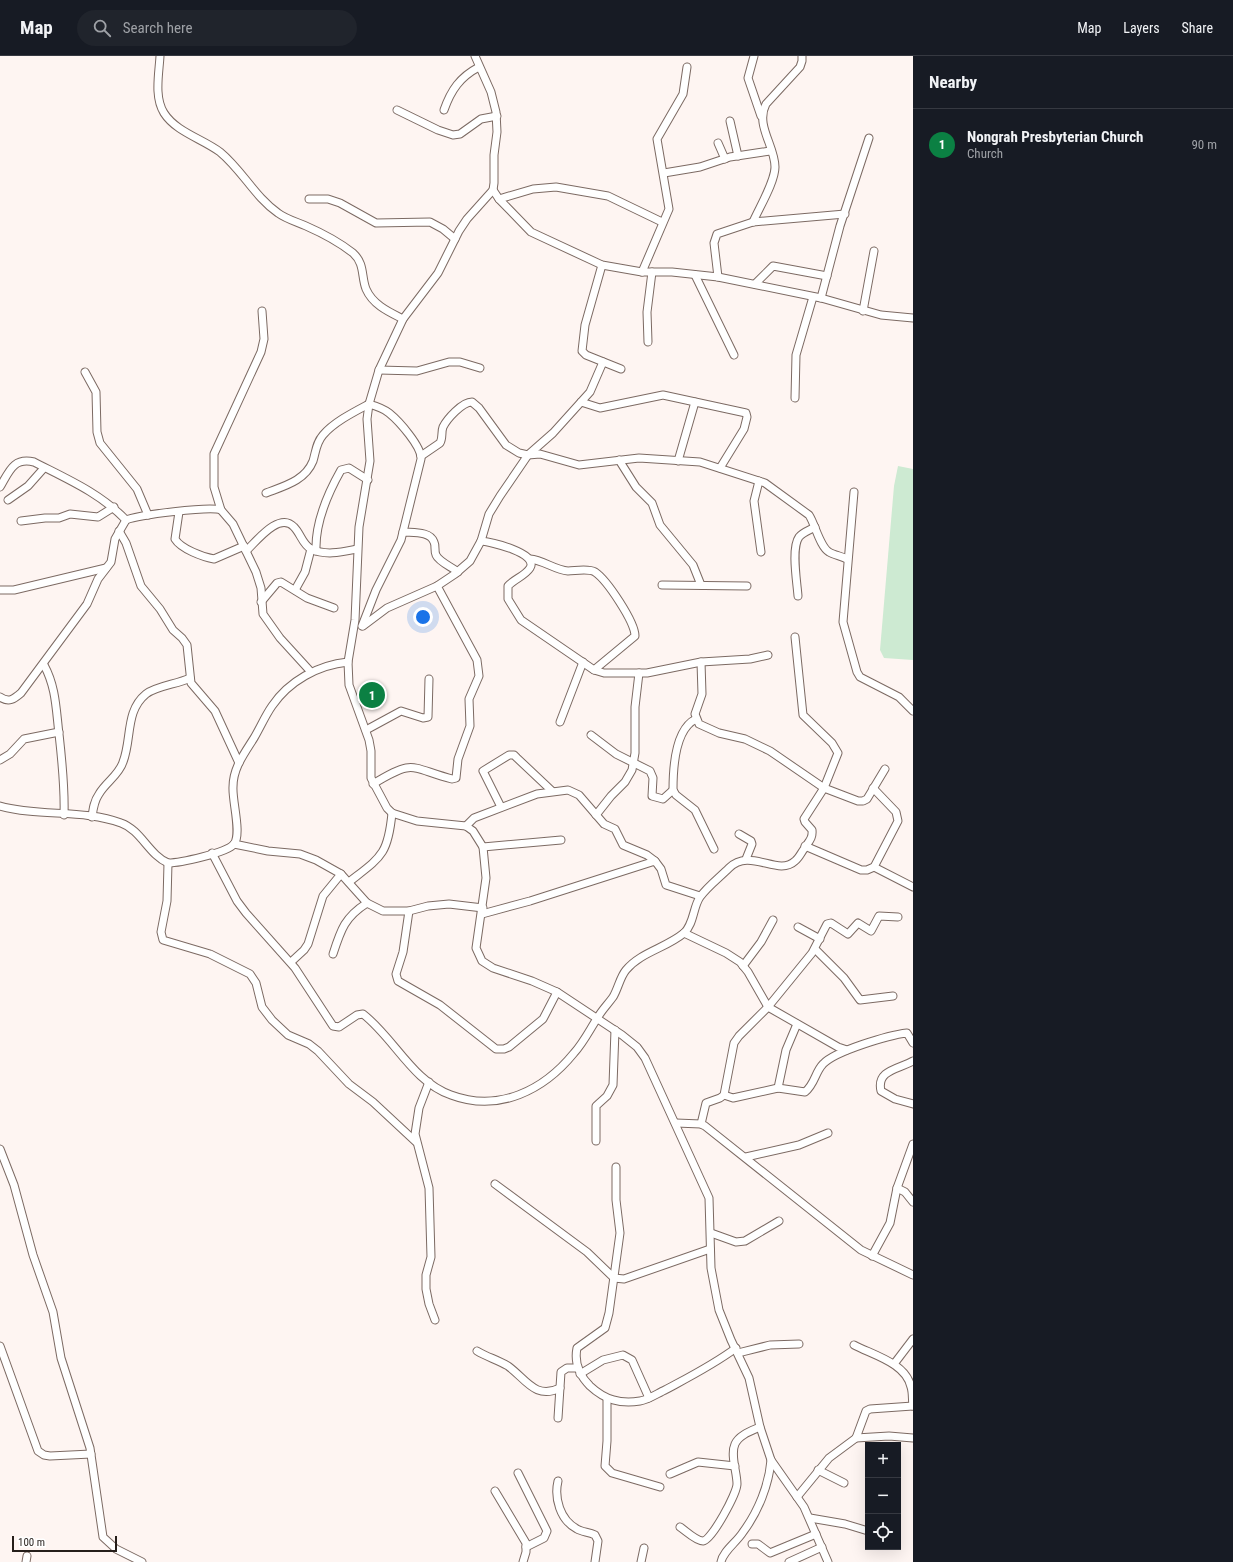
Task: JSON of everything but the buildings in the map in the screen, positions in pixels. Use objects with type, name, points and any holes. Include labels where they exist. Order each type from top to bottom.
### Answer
[{"type":"street","points":[[160,56],[159,97],[163,112],[168,118],[176,126],[220,152],[279,214],[327,236],[353,254],[362,266],[365,285],[370,295],[385,310],[403,319]]},
{"type":"street","points":[[475,56],[491,92],[497,116],[492,190],[467,219],[438,273],[403,319],[380,370],[369,404],[367,419],[370,461],[359,527],[353,636],[348,662],[349,686],[366,730],[371,750],[370,771],[373,784],[387,808],[392,813],[417,821],[466,826],[473,831],[483,847],[486,878],[483,911],[476,948],[482,961],[494,968],[532,980],[557,992],[598,1017],[637,1047],[645,1058],[710,1198],[711,1268],[720,1310],[723,1321],[737,1350],[752,1388],[760,1427],[771,1460],[810,1518],[828,1562]]},
{"type":"street","points":[[753,222],[775,171],[774,158],[770,151],[762,118],[748,78],[754,56]]},
{"type":"street","points":[[762,118],[766,104],[800,68],[802,56]]},
{"type":"street","points":[[444,110],[450,92],[468,73],[479,67]]},
{"type":"street","points":[[642,272],[662,222],[669,209],[657,139],[683,94],[687,67]]},
{"type":"street","points":[[397,110],[438,130],[453,135],[460,134],[481,119],[497,116]]},
{"type":"street","points":[[730,121],[738,156]]},
{"type":"street","points":[[795,398],[796,354],[817,297],[827,276],[869,138]]},
{"type":"street","points":[[718,143],[725,159]]},
{"type":"street","points":[[664,173],[700,167],[738,156],[770,151]]},
{"type":"street","points":[[499,199],[534,189],[556,187],[608,196],[662,222]]},
{"type":"street","points":[[492,190],[531,232],[602,265],[642,272],[718,277],[817,297],[863,310],[913,318]]},
{"type":"street","points":[[309,199],[328,199],[340,203],[376,223],[430,222],[443,229],[455,239]]},
{"type":"street","points":[[718,277],[714,244],[715,237],[723,231],[753,222],[845,214]]},
{"type":"street","points":[[863,310],[874,251]]},
{"type":"street","points":[[602,265],[585,325],[582,351],[586,355],[621,369]]},
{"type":"street","points":[[755,284],[773,266],[827,276]]},
{"type":"street","points":[[648,342],[647,312],[652,272]]},
{"type":"street","points":[[695,275],[734,355]]},
{"type":"street","points":[[262,311],[264,339],[261,352],[214,454],[214,487],[221,510],[233,524],[260,582],[261,602],[266,619],[311,672]]},
{"type":"street","points":[[380,370],[417,371],[460,362],[480,368]]},
{"type":"street","points":[[353,636],[362,626],[387,608],[437,586],[458,572],[475,554],[481,541],[489,514],[528,455],[553,433],[581,402],[593,386],[603,362]]},
{"type":"street","points":[[85,372],[96,392],[100,443],[137,489],[148,515]]},
{"type":"street","points":[[581,402],[600,408],[663,395],[739,410],[746,413],[747,416],[744,429],[720,468]]},
{"type":"street","points":[[421,456],[440,443],[443,428],[469,402],[472,402],[479,408],[506,445],[519,453],[528,455],[540,454],[579,465],[639,458],[700,462],[765,483],[802,508],[809,515],[824,548],[828,552],[847,559]]},
{"type":"street","points":[[678,461],[695,402]]},
{"type":"street","points":[[362,626],[376,590],[395,554],[403,532],[421,456],[418,448],[396,420],[380,408],[369,404]]},
{"type":"street","points":[[266,493],[286,486],[304,474],[313,461],[317,444],[327,430],[369,404]]},
{"type":"street","points":[[619,460],[636,487],[652,502],[660,525],[693,565],[701,585]]},
{"type":"street","points":[[0,487],[8,470],[20,463],[28,461],[91,491],[114,507],[126,520]]},
{"type":"street","points":[[8,500],[28,486],[44,468]]},
{"type":"street","points":[[295,590],[305,572],[313,550],[319,525],[341,470],[349,468],[368,480]]},
{"type":"street","points":[[759,481],[754,501],[761,552]]},
{"type":"street","points":[[854,492],[847,559],[843,622],[857,672],[865,681],[899,697],[913,711]]},
{"type":"street","points":[[21,521],[59,518],[70,514],[98,517],[114,507]]},
{"type":"street","points":[[0,697],[6,700],[14,699],[22,693],[82,612],[98,579],[111,562],[115,539],[126,520],[148,515],[208,508],[221,510]]},
{"type":"street","points":[[179,512],[176,539],[197,554],[214,559],[245,548],[272,526],[281,524],[291,525],[295,528],[304,543],[313,550],[331,553],[357,549]]},
{"type":"street","points":[[798,596],[795,551],[796,541],[803,533],[815,527]]},
{"type":"street","points":[[119,531],[126,543],[141,586],[160,609],[172,630],[182,638],[187,645],[190,678],[193,686],[216,711],[239,763]]},
{"type":"street","points":[[403,532],[423,534],[432,538],[435,544],[435,554],[438,558],[458,572]]},
{"type":"street","points":[[481,541],[495,543],[520,552],[530,559],[541,561],[566,571],[592,570],[596,572],[606,583],[625,612],[635,636],[594,670]]},
{"type":"street","points":[[530,559],[530,569],[508,586],[508,599],[512,607],[521,620],[594,670],[614,674],[639,673],[701,662],[768,655]]},
{"type":"street","points":[[0,590],[14,590],[106,568]]},
{"type":"street","points":[[261,602],[279,582],[284,582],[317,602],[334,608]]},
{"type":"street","points":[[662,585],[747,586]]},
{"type":"street","points":[[373,784],[404,767],[415,767],[452,779],[456,778],[458,773],[458,759],[470,726],[469,699],[477,683],[479,670],[477,660],[437,586]]},
{"type":"street","points":[[212,853],[230,890],[241,907],[291,962],[333,1026],[339,1027],[357,1015],[363,1014],[429,1082],[450,1095],[471,1100],[505,1099],[521,1095],[535,1088],[566,1063],[584,1040],[598,1017],[613,997],[629,967],[684,933],[691,922],[700,896],[731,866],[737,861],[746,859],[784,866],[791,864],[796,861],[810,840],[812,833],[804,819],[824,788],[838,753],[837,748],[803,715],[795,637]]},
{"type":"street","points":[[0,806],[26,811],[92,817],[123,824],[168,863],[184,862],[230,847],[234,844],[237,831],[233,786],[239,763],[276,701],[287,689],[311,672],[328,665],[348,662]]},
{"type":"street","points":[[560,722],[583,662]]},
{"type":"street","points":[[701,662],[702,694],[695,714],[699,724],[719,733],[745,739],[770,752],[824,788],[858,801],[867,799],[885,769]]},
{"type":"street","points":[[44,664],[54,686],[64,777],[64,814]]},
{"type":"street","points":[[596,815],[610,796],[629,776],[634,763],[635,707],[639,673]]},
{"type":"street","points":[[92,817],[96,797],[118,772],[124,762],[132,716],[138,704],[150,692],[190,678]]},
{"type":"street","points":[[366,730],[400,711],[423,718],[428,717],[429,679]]},
{"type":"street","points":[[696,719],[687,725],[678,747],[673,790],[676,795],[695,810],[714,849]]},
{"type":"street","points":[[0,760],[10,754],[24,739],[58,732]]},
{"type":"street","points":[[591,735],[616,754],[650,771],[653,774],[652,796],[663,799],[673,790]]},
{"type":"street","points":[[500,807],[483,771],[509,755],[514,755],[552,791]]},
{"type":"street","points":[[805,846],[861,870],[867,870],[874,867],[898,821],[898,816],[873,788]]},
{"type":"street","points":[[466,826],[474,818],[500,807],[537,794],[568,790],[576,793],[604,824],[617,831],[623,845],[647,855],[656,861],[661,869],[666,885],[700,896]]},
{"type":"street","points":[[349,882],[384,852],[390,833],[392,813]]},
{"type":"street","points":[[739,834],[751,841],[752,844],[746,859]]},
{"type":"street","points":[[483,847],[561,840]]},
{"type":"street","points":[[234,844],[268,851],[307,856],[341,874],[367,903],[383,911],[408,911],[443,904],[483,911],[530,901],[656,861]]},
{"type":"street","points":[[168,863],[167,901],[161,932],[163,940],[210,954],[250,974],[256,983],[262,1007],[272,1020],[288,1035],[309,1044],[318,1051],[349,1084],[373,1102],[416,1142]]},
{"type":"street","points":[[874,867],[913,887]]},
{"type":"street","points":[[291,962],[304,950],[308,944],[323,896],[341,874]]},
{"type":"street","points":[[333,954],[341,929],[348,917],[367,903]]},
{"type":"street","points":[[408,911],[404,945],[396,978],[440,1005],[496,1049],[504,1049],[509,1047],[535,1026],[546,1014],[557,992]]},
{"type":"street","points":[[701,1124],[706,1103],[724,1095],[734,1043],[768,1006],[815,949],[829,923],[848,934],[858,923],[871,931],[879,916],[898,917]]},
{"type":"street","points":[[744,966],[761,942],[773,920]]},
{"type":"street","points":[[798,927],[820,939]]},
{"type":"street","points":[[684,933],[726,953],[744,966],[768,1006],[838,1047],[847,1050]]},
{"type":"street","points":[[815,949],[844,978],[860,1000],[893,996]]},
{"type":"street","points":[[778,1088],[786,1050],[797,1024]]},
{"type":"street","points":[[596,1141],[596,1106],[610,1091],[614,1077],[615,1030]]},
{"type":"street","points":[[724,1095],[733,1098],[778,1088],[805,1092],[814,1082],[823,1064],[847,1050],[907,1033],[913,1043]]},
{"type":"street","points":[[913,1062],[888,1072],[881,1078],[879,1083],[881,1091],[913,1104]]},
{"type":"street","points":[[429,1082],[416,1117],[416,1142],[429,1188],[431,1257],[426,1276],[426,1289],[435,1320]]},
{"type":"street","points":[[676,1123],[701,1124],[746,1157],[854,1244],[872,1256],[913,1275]]},
{"type":"street","points":[[746,1157],[799,1145],[828,1134]]},
{"type":"street","points":[[872,1256],[890,1223],[897,1188],[913,1144]]},
{"type":"street","points":[[0,1149],[14,1185],[33,1255],[53,1312],[61,1358],[91,1454],[103,1537],[116,1549],[142,1562]]},
{"type":"street","points":[[616,1167],[616,1200],[620,1233],[605,1328],[577,1348],[579,1371],[593,1388],[607,1399],[629,1402],[642,1401],[714,1364],[737,1350],[761,1346],[799,1344]]},
{"type":"street","points":[[495,1184],[587,1252],[614,1278],[624,1279],[700,1251],[710,1249]]},
{"type":"street","points":[[897,1188],[905,1192],[913,1202]]},
{"type":"street","points":[[711,1233],[736,1242],[745,1241],[779,1221]]},
{"type":"street","points":[[894,1364],[913,1339]]},
{"type":"street","points":[[797,1497],[829,1458],[856,1438],[868,1409],[913,1406],[909,1380],[902,1371],[894,1364],[854,1345]]},
{"type":"street","points":[[0,1346],[2,1361],[38,1451],[44,1455],[50,1456],[91,1454]]},
{"type":"street","points":[[477,1351],[506,1365],[538,1391],[548,1392],[560,1388]]},
{"type":"street","points":[[558,1418],[562,1370],[567,1368],[579,1371],[603,1360],[623,1355],[632,1360],[649,1398]]},
{"type":"street","points":[[607,1399],[607,1441],[605,1466],[612,1473],[660,1486]]},
{"type":"street","points":[[680,1527],[699,1540],[704,1541],[708,1539],[736,1490],[734,1446],[738,1439],[760,1427]]},
{"type":"street","points":[[856,1438],[889,1436],[913,1438]]},
{"type":"street","points":[[721,1562],[723,1556],[743,1533],[754,1513],[769,1477],[771,1460]]},
{"type":"street","points":[[670,1474],[698,1462],[735,1466]]},
{"type":"street","points":[[818,1470],[844,1483]]},
{"type":"street","points":[[518,1473],[547,1531],[544,1538],[526,1547]]},
{"type":"street","points":[[558,1481],[556,1491],[557,1499],[565,1517],[578,1530],[592,1533],[597,1538],[598,1545],[595,1562]]},
{"type":"street","points":[[495,1491],[522,1536],[526,1547],[523,1562]]},
{"type":"street","points":[[810,1518],[845,1524],[865,1530]]},
{"type":"street","points":[[752,1544],[758,1544],[770,1553],[816,1534]]},
{"type":"street","points":[[789,1562],[822,1547]]},
{"type":"street","points":[[641,1562],[644,1548]]},
{"type":"green space","points":[[898,466],[913,469],[913,660],[884,658],[880,650],[894,486]]},
{"type":"place","name":"Nongrah Presbyterian Church","points":[[372,695]]}]
